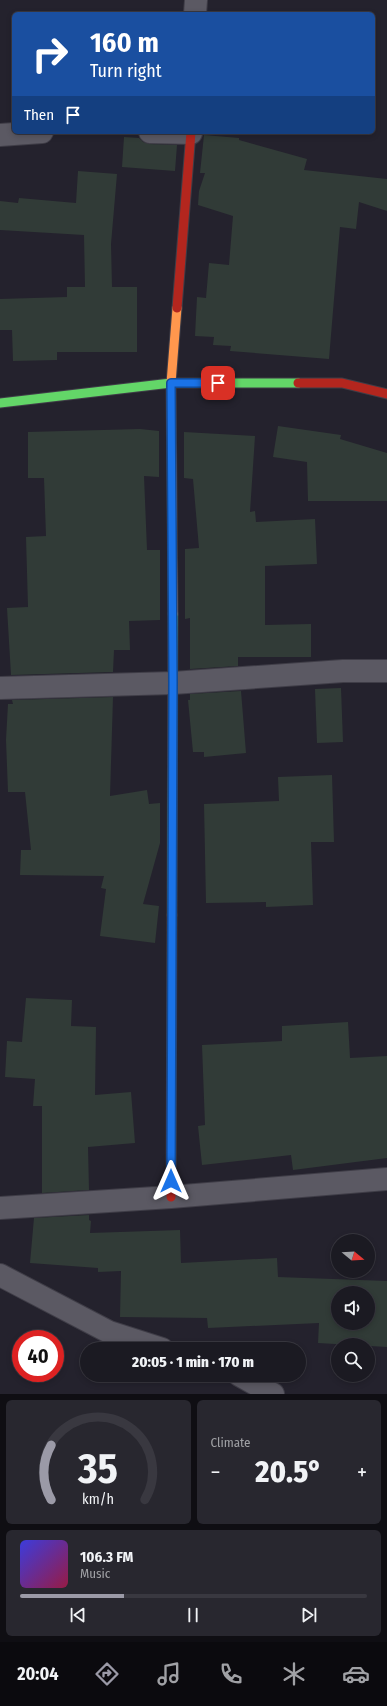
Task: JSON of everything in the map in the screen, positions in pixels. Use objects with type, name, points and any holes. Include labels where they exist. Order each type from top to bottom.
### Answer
[{"type":"street","points":[[195,12],[196,0]]},
{"type":"street","points":[[0,135],[14,134]]},
{"type":"street","points":[[171,1197],[173,682],[171,383],[191,134]]},
{"type":"street","points":[[0,403],[171,383],[342,383],[387,394]]},
{"type":"street","points":[[0,688],[173,682],[343,671],[387,671]]},
{"type":"street","points":[[0,1208],[171,1197],[387,1179]]},
{"type":"street","points":[[0,1275],[109,1332],[140,1342]]},
{"type":"street","points":[[252,1382],[273,1394]]},
{"type":"building","points":[[204,135],[239,138],[239,140],[307,159],[304,170],[387,179],[387,211],[359,202],[356,229],[340,227],[329,359],[230,351],[231,346],[213,345],[214,337],[195,336],[197,297],[206,298],[209,263],[229,265],[233,216],[198,205],[199,191],[205,173],[200,173]]},
{"type":"building","points":[[124,137],[139,138],[143,142],[149,144],[177,145],[175,171],[122,167]]},
{"type":"building","points":[[78,171],[117,174],[111,244],[112,287],[137,287],[137,352],[57,352],[57,360],[13,361],[12,330],[0,330],[0,299],[67,297],[67,287],[85,287],[84,235],[0,230],[0,201],[18,203],[19,198],[76,203]]},
{"type":"building","points":[[278,426],[341,435],[340,439],[387,453],[387,501],[308,501],[307,462],[273,457]]},
{"type":"building","points":[[140,429],[159,431],[159,477],[144,476],[147,550],[160,550],[160,620],[129,621],[130,650],[114,650],[113,672],[11,675],[7,608],[28,607],[26,537],[46,536],[44,478],[28,478],[28,432]]},
{"type":"building","points":[[184,432],[255,436],[250,512],[255,511],[256,522],[315,519],[317,564],[265,566],[265,625],[311,624],[311,657],[238,657],[238,666],[190,669],[190,618],[185,619],[185,549],[199,548],[193,479],[184,478]]},
{"type":"building","points":[[341,688],[343,742],[317,743],[315,689]]},
{"type":"building","points":[[241,691],[246,753],[204,757],[204,752],[193,752],[188,700],[190,700],[190,694]]},
{"type":"building","points":[[113,697],[110,796],[147,790],[149,804],[160,803],[160,843],[143,904],[159,906],[155,943],[100,936],[106,889],[101,888],[104,876],[20,875],[21,850],[31,850],[25,792],[8,792],[6,740],[8,704],[13,704],[12,700]]},
{"type":"building","points":[[332,775],[334,842],[311,842],[313,905],[266,907],[266,902],[206,903],[204,804],[279,801],[278,777]]},
{"type":"building","points":[[26,998],[72,1000],[71,1026],[96,1027],[95,1095],[131,1092],[135,1143],[88,1147],[89,1190],[42,1193],[42,1106],[33,1106],[35,1079],[5,1077],[7,1041],[22,1042]]},
{"type":"building","points":[[348,1022],[350,1058],[387,1056],[387,1158],[293,1170],[291,1155],[202,1165],[198,1126],[205,1125],[202,1045],[282,1041],[282,1026]]},
{"type":"building","points":[[89,1215],[89,1220],[91,1221],[90,1233],[180,1230],[181,1263],[277,1258],[278,1277],[387,1281],[387,1347],[375,1346],[375,1338],[331,1338],[331,1344],[318,1343],[319,1323],[208,1328],[207,1318],[120,1317],[121,1271],[98,1272],[98,1268],[30,1263],[34,1218]]},
{"type":"traffic: fast","points":[[0,403],[171,383],[298,383]]},
{"type":"traffic: fast","points":[[172,915],[173,614]]},
{"type":"traffic: slow","points":[[173,614],[171,383],[177,308]]},
{"type":"traffic: jam","points":[[177,308],[191,134]]},
{"type":"traffic: jam","points":[[298,383],[342,383],[387,394]]},
{"type":"traffic: jam","points":[[171,1197],[172,915]]},
{"type":"route","points":[[171,1181],[173,682],[171,383],[218,383]]}]
